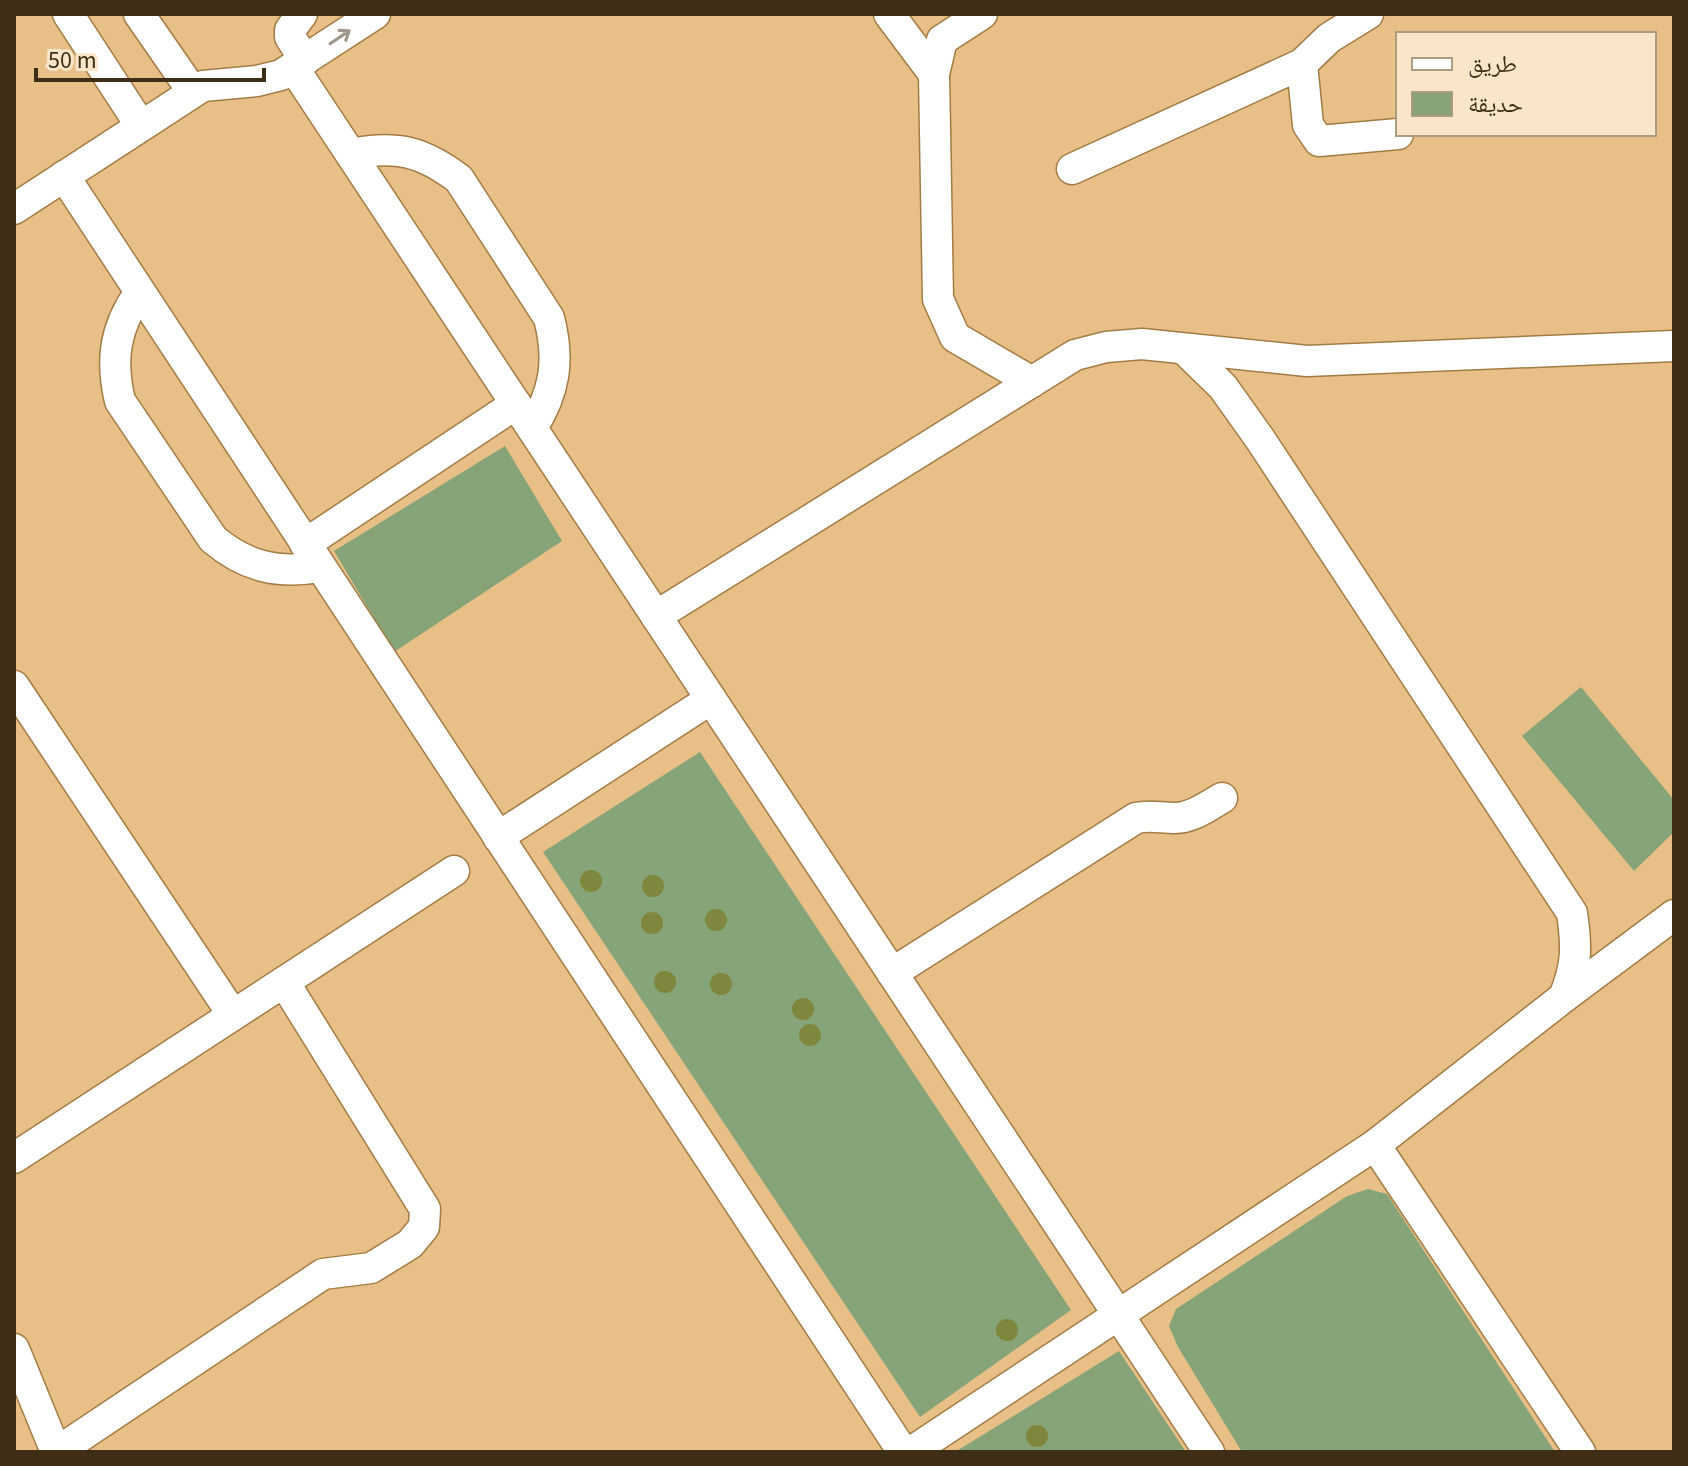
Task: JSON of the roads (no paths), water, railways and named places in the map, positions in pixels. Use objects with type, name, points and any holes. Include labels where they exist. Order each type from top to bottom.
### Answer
[{"type":"street","points":[[68,14],[141,126]]},
{"type":"street","points":[[139,14],[193,92]]},
{"type":"street","points":[[302,14],[297,17],[290,37],[299,64],[351,154],[1209,1452]]},
{"type":"street","points":[[14,209],[203,86],[257,81],[281,75],[375,14]]},
{"type":"street","points":[[889,14],[934,74]]},
{"type":"street","points":[[982,14],[942,40],[934,74],[938,299],[955,337],[1032,382]]},
{"type":"street","points":[[1072,169],[1302,64],[1329,38],[1368,14]]},
{"type":"street","points":[[1302,64],[1308,125],[1319,141],[1396,134]]},
{"type":"street","points":[[140,292],[118,332],[114,355],[120,401],[213,539],[231,554],[251,564],[274,570],[297,571],[313,555],[524,416],[544,409],[553,387],[557,364],[549,318],[459,179],[440,165],[397,149],[374,149],[351,154]]},
{"type":"street","points":[[64,176],[903,1452]]},
{"type":"street","points":[[656,616],[1075,355],[1106,347],[1142,344],[1307,361],[1674,346]]},
{"type":"street","points":[[1184,349],[1223,387],[1260,439],[1572,913],[1577,943],[1574,970],[1564,997]]},
{"type":"street","points":[[14,686],[233,1015]]},
{"type":"street","points":[[498,837],[711,699]]},
{"type":"street","points":[[892,973],[1136,818],[1191,815],[1222,798]]},
{"type":"street","points":[[14,1158],[454,871]]},
{"type":"street","points":[[911,1452],[1375,1145],[1674,915]]},
{"type":"street","points":[[14,1349],[57,1452],[323,1274],[371,1268],[410,1244],[424,1227],[425,1209],[284,982]]},
{"type":"street","points":[[1375,1145],[1580,1452]]}]
